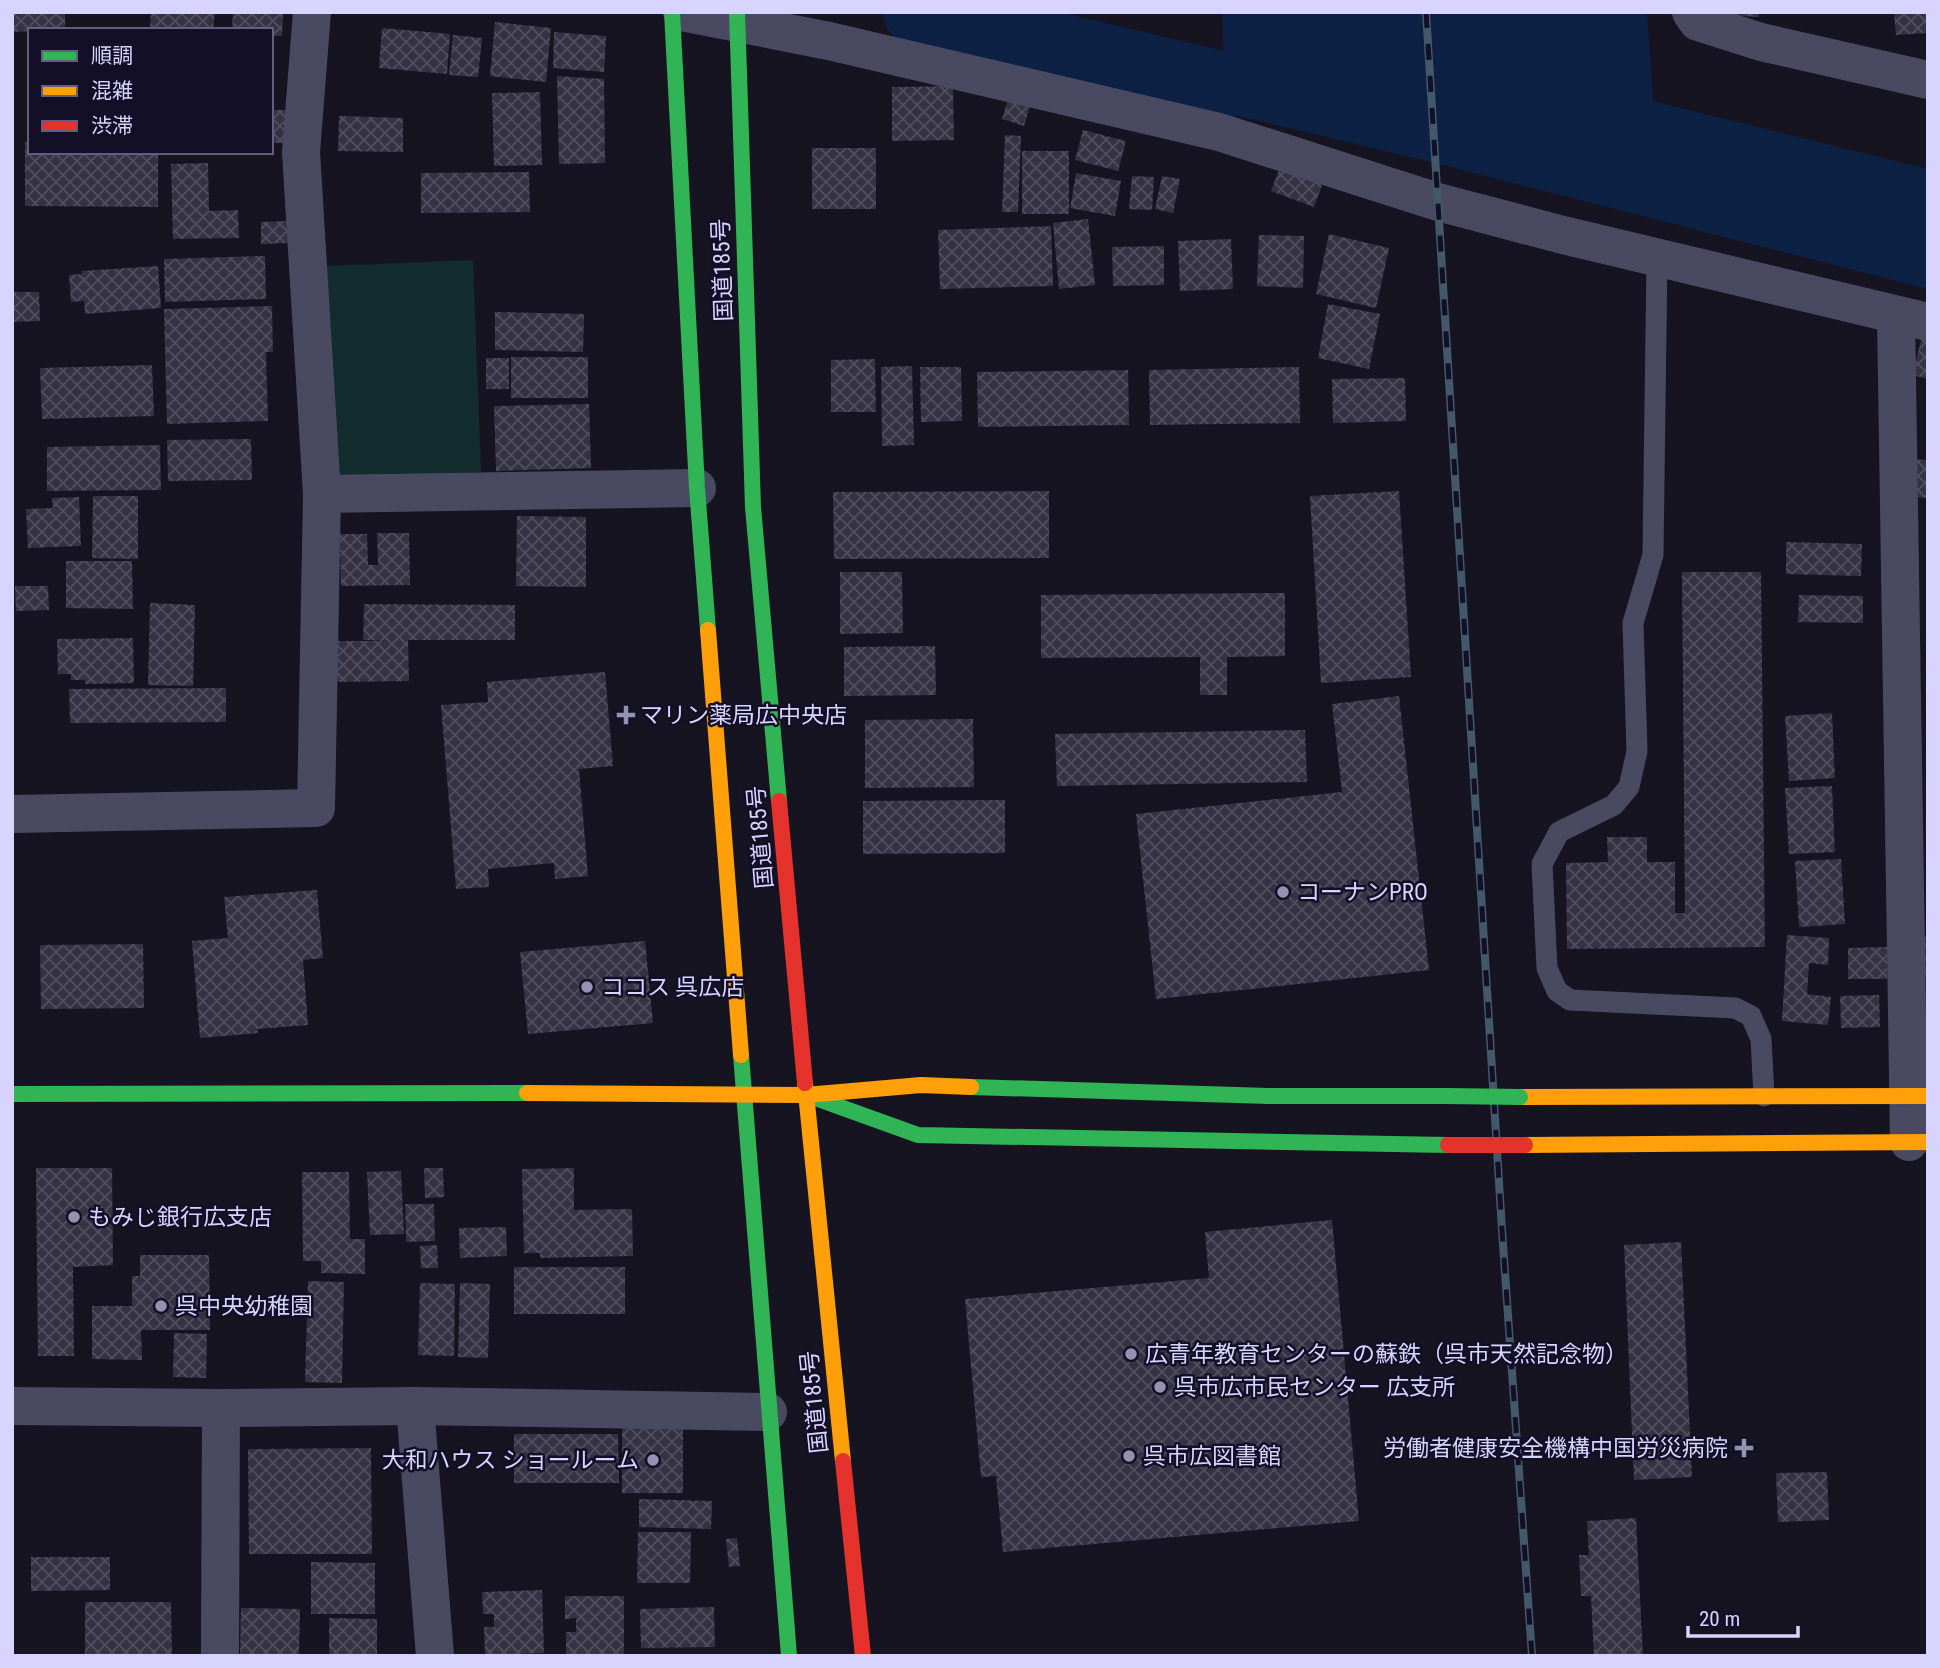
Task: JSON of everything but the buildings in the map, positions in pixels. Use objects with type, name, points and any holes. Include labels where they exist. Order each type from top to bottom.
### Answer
[{"type":"main road","name":"国道185号","points":[[672,12],[697,488],[789,1656]]},
{"type":"main road","name":"国道185号","points":[[737,18],[753,507],[806,1095],[863,1656]]},
{"type":"main road","points":[[12,1094],[806,1095],[920,1085],[1269,1096],[1918,1096]]},
{"type":"main road","points":[[806,1095],[918,1135],[1448,1145],[1918,1142]]},
{"type":"street","points":[[12,814],[316,808],[322,494],[301,152],[312,12]]},
{"type":"street","points":[[682,12],[737,18],[1219,132],[1438,202],[1563,235],[1912,318],[1918,1142]]},
{"type":"street","points":[[1691,12],[1698,22],[1761,42],[1928,80]]},
{"type":"street","points":[[322,494],[697,488]]},
{"type":"street","points":[[12,1406],[415,1406],[768,1412]]},
{"type":"street","points":[[415,1406],[435,1656]]},
{"type":"street","points":[[220,1656],[221,1408]]},
{"type":"lane","points":[[1657,257],[1653,555],[1633,623],[1637,751],[1629,787],[1614,805],[1559,832],[1542,864],[1546,968],[1557,991],[1570,1000],[1735,1008],[1751,1016],[1761,1039],[1764,1096]]},
{"type":"green space","points":[[473,260],[481,472],[335,478],[326,266]]},
{"type":"water","points":[[1222,12],[1647,12],[1653,101],[1928,169],[1928,289],[1435,163],[1226,113]]},
{"type":"waterway","points":[[916,12],[1225,85]]},
{"type":"railway","points":[[1426,12],[1502,1230],[1532,1656]]},
{"type":"traffic: fast","points":[[672,12],[697,488],[708,630]]},
{"type":"traffic: fast","points":[[737,12],[753,507],[779,801]]},
{"type":"traffic: fast","points":[[741,1055],[789,1656]]},
{"type":"traffic: fast","points":[[971,1087],[1269,1096],[1447,1096]]},
{"type":"traffic: fast","points":[[12,1094],[527,1093]]},
{"type":"traffic: fast","points":[[1447,1096],[1520,1097]]},
{"type":"traffic: fast","points":[[818,1099],[918,1135],[1448,1145]]},
{"type":"traffic: slow","points":[[708,630],[741,1055]]},
{"type":"traffic: slow","points":[[805,1083],[843,1461]]},
{"type":"traffic: slow","points":[[527,1093],[806,1095],[921,1085],[971,1087]]},
{"type":"traffic: slow","points":[[1520,1097],[1928,1096]]},
{"type":"traffic: slow","points":[[1525,1145],[1928,1142]]},
{"type":"traffic: jam","points":[[779,801],[805,1083]]},
{"type":"traffic: jam","points":[[1448,1145],[1525,1145]]},
{"type":"traffic: jam","points":[[843,1461],[863,1656]]},
{"type":"place","name":"マリン薬局広中央店","points":[[626,715]]},
{"type":"place","name":"コーナンPRO","points":[[1283,892]]},
{"type":"place","name":"ココス 呉広店","points":[[587,987]]},
{"type":"place","name":"もみじ銀行広支店","points":[[74,1217]]},
{"type":"place","name":"呉中央幼稚園","points":[[161,1306]]},
{"type":"place","name":"広青年教育センターの蘇鉄（呉市天然記念物）","points":[[1131,1354]]},
{"type":"place","name":"呉市広市民センター 広支所","points":[[1160,1387]]},
{"type":"place","name":"労働者健康安全機構中国労災病院","points":[[1744,1448]]},
{"type":"place","name":"呉市広図書館","points":[[1129,1456]]},
{"type":"place","name":"大和ハウス ショールーム","points":[[653,1460]]}]
